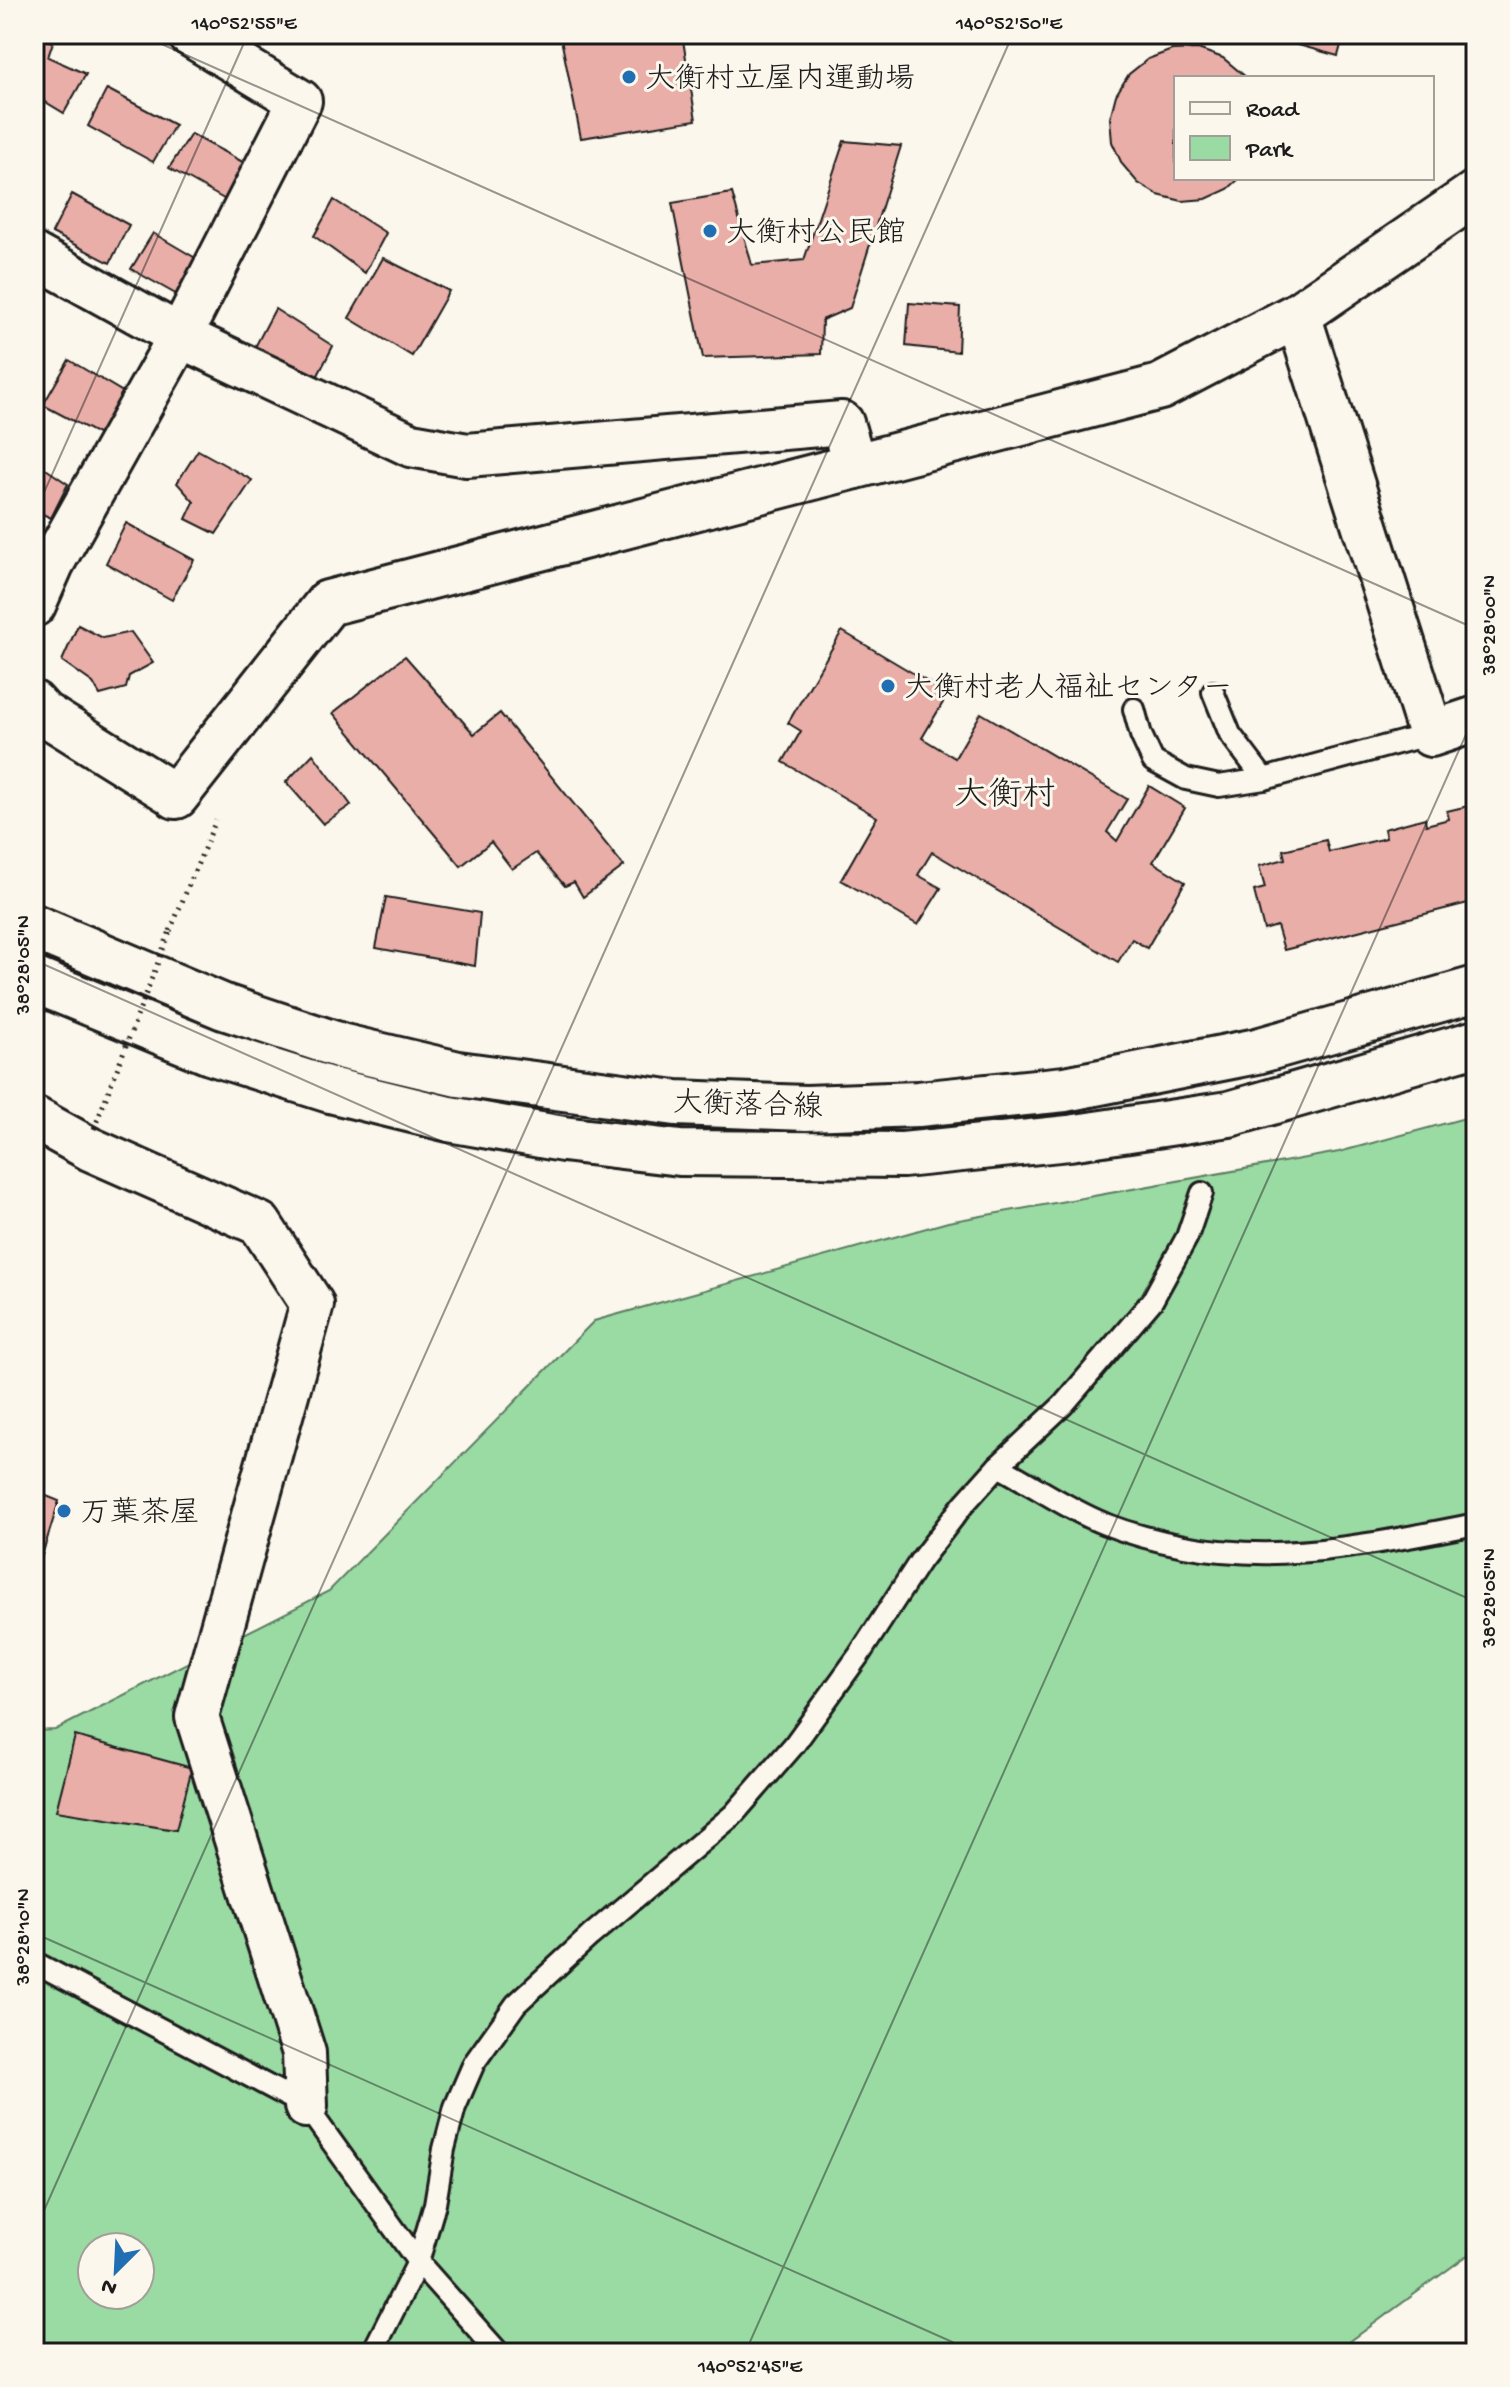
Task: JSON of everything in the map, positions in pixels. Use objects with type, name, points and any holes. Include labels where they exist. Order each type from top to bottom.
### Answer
[{"type":"main road","points":[[176,796],[328,603],[1160,387],[1298,315],[1476,193]]},
{"type":"main road","points":[[1298,315],[1431,734],[1476,719]]},
{"type":"main road","name":"大衡落合線","points":[[34,927],[224,1007],[344,1047],[458,1074],[676,1103],[806,1108],[886,1105],[1065,1089],[1257,1051],[1476,989]]},
{"type":"main road","name":"大衡落合線","points":[[34,980],[210,1052],[330,1090],[449,1119],[549,1137],[680,1153],[903,1155],[1069,1138],[1229,1114],[1476,1043]]},
{"type":"street","points":[[34,605],[43,559],[180,336],[300,101],[189,34]]},
{"type":"street","points":[[34,255],[180,336],[411,445],[467,455],[842,423],[855,467]]},
{"type":"street","points":[[34,703],[43,713],[176,796]]},
{"type":"street","points":[[34,1118],[90,1149],[260,1224],[312,1304],[197,1717],[304,2053],[306,2106]]},
{"type":"lane","points":[[1213,692],[1230,734],[1264,779]]},
{"type":"lane","points":[[1134,709],[1153,761],[1186,779],[1219,786],[1264,779],[1431,734]]},
{"type":"lane","points":[[372,2353],[418,2262],[435,2204],[455,2107],[474,2063],[516,2004],[590,1936],[733,1815],[794,1745],[859,1655],[920,1561],[998,1466],[1063,1405],[1152,1301],[1187,1237],[1202,1193]]},
{"type":"lane","points":[[998,1466],[1102,1523],[1171,1545],[1241,1554],[1301,1553],[1476,1524]]},
{"type":"lane","points":[[34,1962],[306,2106],[418,2262],[499,2353]]},
{"type":"path","points":[[94,1129],[216,820]]},
{"type":"green space","points":[[1476,1115],[1476,2249],[1334,2353],[34,2353],[34,1731],[55,1730],[329,1591],[594,1321],[948,1222],[1339,1152]]},
{"type":"building","points":[[34,34],[53,42],[48,57],[86,74],[64,113],[34,95]]},
{"type":"building","name":"大衡村立屋内運動場","points":[[560,34],[682,34],[696,120],[581,138]]},
{"type":"building","points":[[1258,34],[1344,34],[1338,56]]},
{"type":"building","points":[[1198,49],[1223,58],[1245,76],[1174,76],[1174,180],[1238,180],[1228,189],[1206,199],[1182,201],[1158,195],[1138,183],[1122,164],[1112,142],[1110,118],[1116,95],[1129,74],[1148,59],[1172,50]]},
{"type":"building","points":[[107,89],[175,125],[153,162],[88,126]]},
{"type":"building","points":[[191,134],[252,167],[231,203],[169,168]]},
{"type":"building","name":"大衡村公民館","points":[[844,141],[901,146],[850,308],[822,320],[821,354],[703,358],[672,203],[732,193],[752,265],[804,260]]},
{"type":"building","points":[[72,194],[129,225],[110,263],[52,233]]},
{"type":"building","points":[[334,200],[386,233],[365,273],[314,236]]},
{"type":"building","points":[[153,233],[204,263],[181,297],[131,269]]},
{"type":"building","points":[[383,258],[449,291],[412,356],[349,318]]},
{"type":"building","points":[[909,303],[960,307],[958,352],[906,346]]},
{"type":"building","points":[[275,309],[333,346],[315,381],[255,347]]},
{"type":"building","points":[[69,360],[131,397],[109,440],[43,405]]},
{"type":"building","points":[[198,450],[252,480],[216,534],[186,519],[194,502],[177,483]]},
{"type":"building","points":[[34,461],[68,484],[51,518],[34,510]]},
{"type":"building","points":[[126,523],[194,560],[172,600],[106,563]]},
{"type":"building","points":[[78,625],[103,638],[131,632],[153,663],[129,676],[126,688],[100,695],[93,683],[62,661]]},
{"type":"building","points":[[842,631],[948,694],[922,738],[955,758],[981,713],[1127,799],[1107,832],[1117,841],[1149,786],[1185,808],[1153,862],[1185,882],[1147,948],[1132,939],[1118,962],[932,852],[918,875],[941,888],[918,925],[841,880],[877,817],[783,762],[801,731],[788,723]]},
{"type":"building","points":[[405,656],[474,734],[500,713],[624,866],[583,897],[574,882],[565,886],[536,853],[512,869],[491,842],[461,866],[333,713]]},
{"type":"building","points":[[313,754],[351,805],[323,824],[286,782]]},
{"type":"building","points":[[1476,804],[1476,901],[1284,950],[1277,926],[1264,930],[1254,891],[1265,888],[1259,866],[1285,859],[1283,850],[1326,840],[1329,852],[1386,838],[1384,829],[1425,818],[1426,825],[1449,819],[1447,811]]},
{"type":"building","points":[[386,897],[480,913],[475,966],[376,948]]},
{"type":"building","points":[[34,1491],[59,1501],[34,1581]]},
{"type":"building","points":[[75,1736],[192,1768],[176,1830],[56,1811]]},
{"type":"place","name":"大衡村立屋内運動場","points":[[629,77]]},
{"type":"place","name":"大衡村公民館","points":[[710,231]]},
{"type":"place","name":"大衡村老人福祉センター","points":[[888,686]]},
{"type":"place","name":"万葉茶屋","points":[[64,1511]]},
{"type":"district","name":"大衡村","points":[[1005,792]]}]
